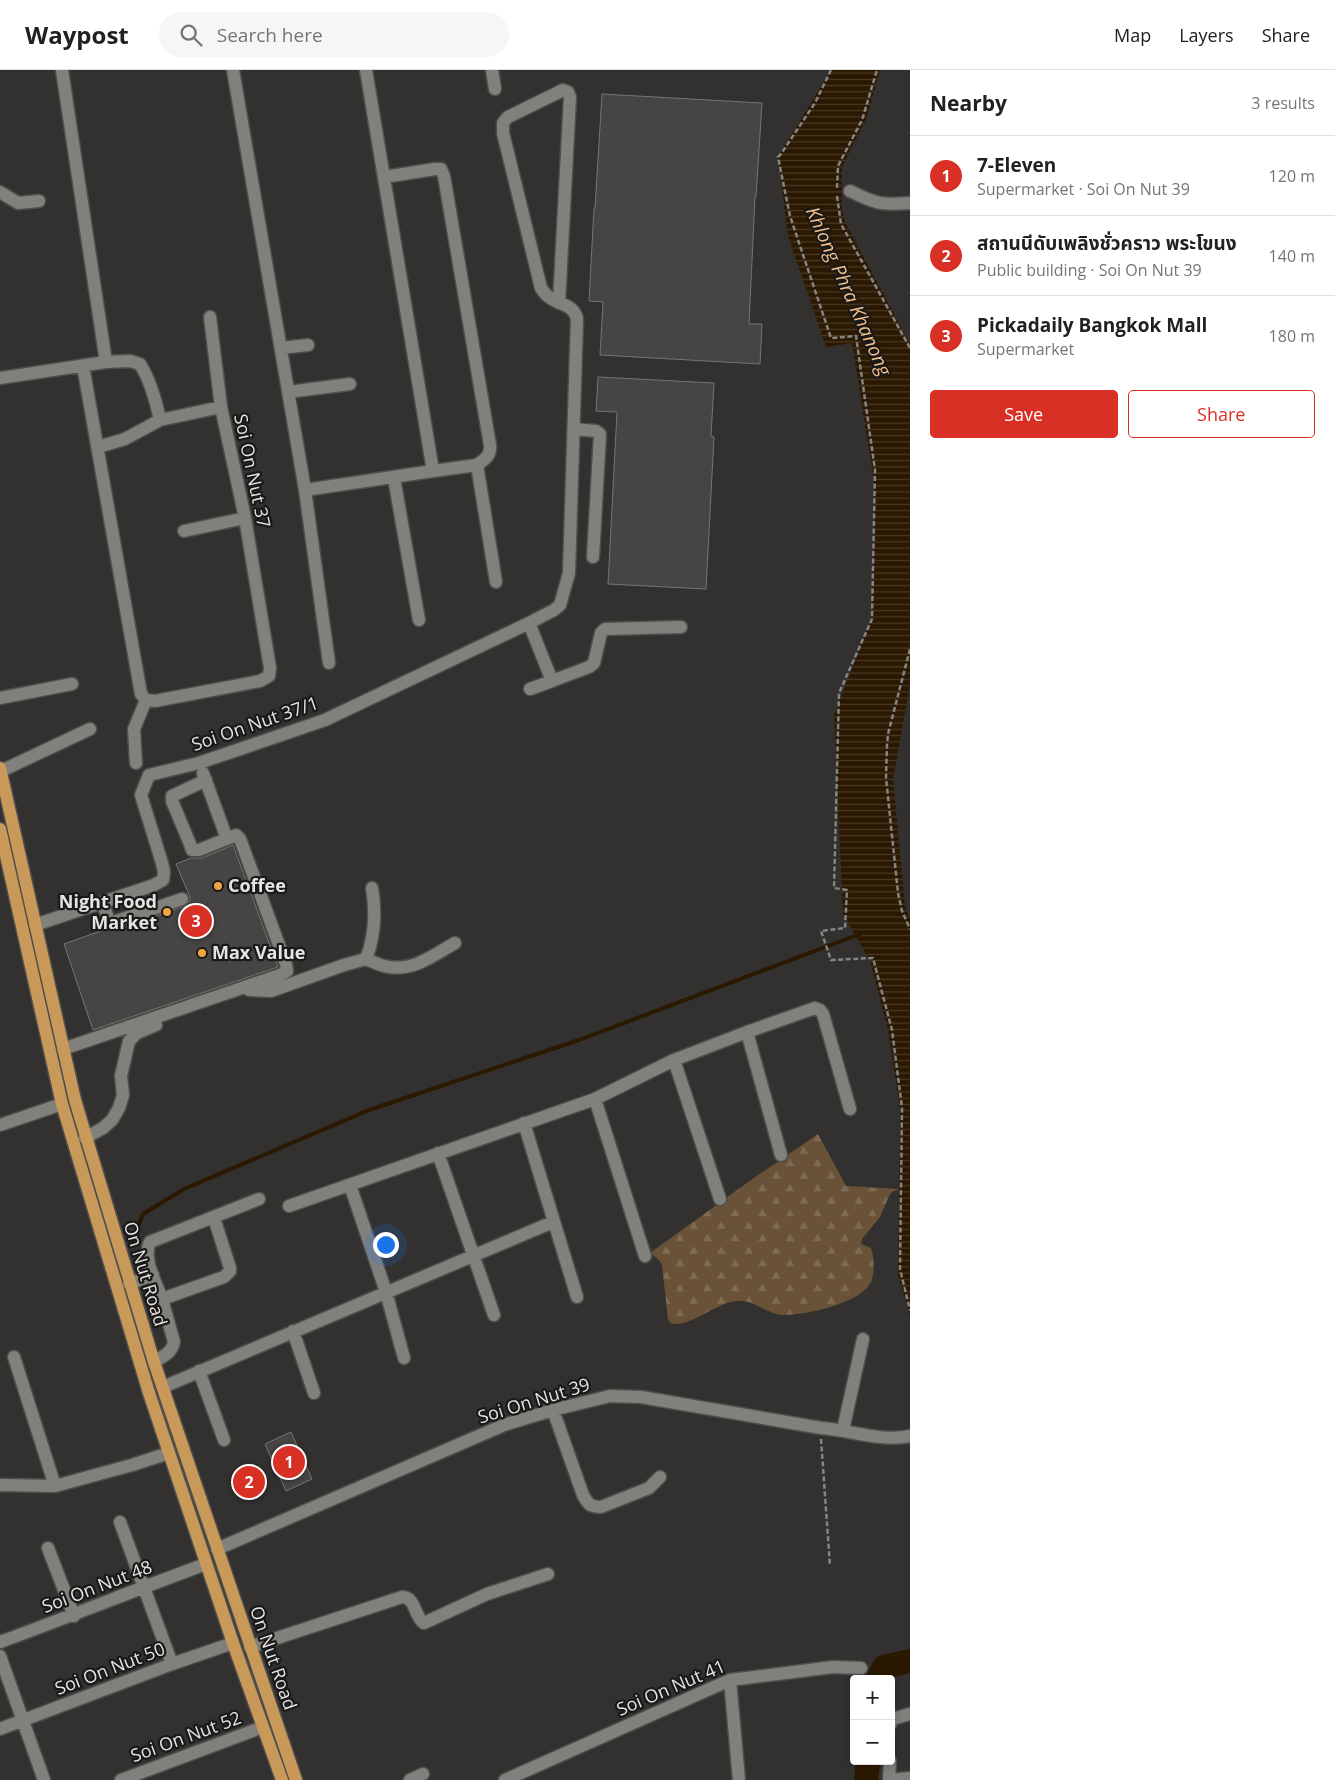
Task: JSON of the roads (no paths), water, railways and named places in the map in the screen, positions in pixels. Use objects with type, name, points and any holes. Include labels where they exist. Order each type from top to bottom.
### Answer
[{"type":"main road","name":"On Nut Road","points":[[0,769],[63,1049],[68,1102],[86,1138],[154,1362],[296,1780]]},
{"type":"main road","points":[[0,831],[14,828]]},
{"type":"main road","name":"On Nut Road","points":[[0,831],[68,1102],[149,1393],[204,1559],[282,1780]]},
{"type":"main road","points":[[149,1393],[163,1387]]},
{"type":"main road","points":[[169,1453],[184,1448]]},
{"type":"main road","points":[[204,1559],[218,1553]]},
{"type":"main road","points":[[233,1643],[250,1647]]},
{"type":"main road","points":[[263,1727],[276,1723]]},
{"type":"street","points":[[62,70],[106,362]]},
{"type":"street","points":[[233,70],[305,490],[329,663]]},
{"type":"street","points":[[366,70],[433,471]]},
{"type":"street","points":[[492,70],[495,89]]},
{"type":"street","name":"Soi On Nut 37/1","points":[[35,925],[103,903],[163,880],[162,862],[141,795],[149,775],[199,762],[325,720],[529,623],[560,605],[568,573],[577,319],[576,313],[571,308],[548,297],[541,288],[503,133],[503,123],[508,117],[563,90],[568,92],[570,97],[559,302]]},
{"type":"street","points":[[305,490],[477,465],[487,458],[490,453],[444,176],[441,170],[435,168],[384,177]]},
{"type":"street","points":[[850,191],[872,202],[885,205],[910,203]]},
{"type":"street","points":[[0,192],[18,203],[39,201]]},
{"type":"street","points":[[210,317],[221,407]]},
{"type":"street","points":[[281,348],[308,345]]},
{"type":"street","points":[[0,378],[106,362],[130,361],[140,364],[144,370],[160,420]]},
{"type":"street","points":[[84,366],[142,694],[146,700],[134,729],[136,763]]},
{"type":"street","points":[[288,392],[350,384]]},
{"type":"street","name":"Soi On Nut 37","points":[[98,446],[125,439],[160,420],[221,407],[245,518],[270,668],[268,676],[260,681],[154,701],[146,700]]},
{"type":"street","points":[[574,429],[596,431],[600,434],[593,557]]},
{"type":"street","points":[[477,465],[496,582]]},
{"type":"street","points":[[394,478],[419,620]]},
{"type":"street","points":[[184,531],[245,518]]},
{"type":"street","points":[[529,623],[552,681]]},
{"type":"street","points":[[530,689],[592,665],[596,658],[601,633],[605,629],[681,627]]},
{"type":"street","points":[[0,698],[72,684]]},
{"type":"street","points":[[0,769],[90,729]]},
{"type":"street","points":[[199,762],[227,839]]},
{"type":"street","points":[[63,1049],[287,971],[240,839],[236,835],[199,850],[192,850],[172,801],[172,796],[206,780]]},
{"type":"street","points":[[366,959],[373,942],[375,907],[372,888]]},
{"type":"street","points":[[103,903],[111,923],[182,899]]},
{"type":"street","points":[[86,1138],[112,1120],[119,1108],[123,1095],[121,1076],[125,1054],[129,1041],[137,1034],[186,1012],[234,994],[253,989],[271,991],[366,959],[388,967],[410,966],[424,962],[455,942]]},
{"type":"street","points":[[289,1206],[595,1099],[674,1060],[809,1009],[815,1008],[820,1010],[822,1014],[850,1109]]},
{"type":"street","points":[[747,1032],[781,1154]]},
{"type":"street","points":[[674,1060],[720,1199]]},
{"type":"street","points":[[595,1099],[645,1256]]},
{"type":"street","points":[[0,1125],[68,1102]]},
{"type":"street","points":[[524,1123],[577,1297]]},
{"type":"street","points":[[438,1153],[472,1256],[494,1315]]},
{"type":"street","points":[[350,1184],[386,1292],[404,1358]]},
{"type":"street","points":[[154,1362],[173,1348],[174,1342],[147,1256],[150,1242],[259,1199]]},
{"type":"street","points":[[162,1299],[224,1277],[230,1271],[214,1218]]},
{"type":"street","points":[[163,1387],[553,1222]]},
{"type":"street","points":[[129,1284],[153,1276]]},
{"type":"street","points":[[294,1331],[314,1393]]},
{"type":"street","points":[[843,1430],[862,1340]]},
{"type":"street","points":[[14,1357],[55,1486]]},
{"type":"street","points":[[200,1371],[224,1440]]},
{"type":"street","name":"Soi On Nut 39","points":[[218,1553],[504,1425],[553,1410],[610,1396],[641,1397],[867,1435],[905,1437]]},
{"type":"street","points":[[553,1410],[582,1495],[588,1505],[601,1507],[649,1488],[660,1477]]},
{"type":"street","points":[[0,1485],[55,1486],[169,1453]]},
{"type":"street","points":[[120,1522],[172,1664]]},
{"type":"street","points":[[48,1548],[74,1616]]},
{"type":"street","name":"Soi On Nut 48","points":[[0,1642],[74,1616],[204,1559]]},
{"type":"street","points":[[250,1647],[402,1597],[407,1597],[411,1600],[420,1621],[424,1623],[487,1594],[548,1574]]},
{"type":"street","name":"Soi On Nut 50","points":[[0,1729],[233,1643]]},
{"type":"street","points":[[0,1656],[44,1780]]},
{"type":"street","name":"Soi On Nut 41","points":[[505,1780],[730,1680],[833,1667],[861,1668]]},
{"type":"street","points":[[730,1680],[739,1780]]},
{"type":"street","points":[[892,1720],[910,1714]]},
{"type":"street","name":"Soi On Nut 52","points":[[121,1780],[263,1727]]},
{"type":"street","points":[[890,1765],[889,1780],[910,1778]]},
{"type":"street","points":[[410,1780],[422,1774]]},
{"type":"water","name":"Khlong Phra Khanong","points":[[831,70],[880,70],[867,117],[842,167],[842,211],[845,222],[910,344],[910,685],[893,779],[905,905],[910,919],[910,1316],[898,1275],[900,1109],[888,1030],[870,961],[843,914],[834,715],[872,617],[875,488],[852,343],[826,347],[788,236],[778,157]]},
{"type":"waterway","points":[[130,1246],[143,1214],[184,1189],[369,1110],[579,1040],[860,934]]},
{"type":"waterway","points":[[880,1675],[884,1667],[910,1661]]},
{"type":"waterway","points":[[866,1780],[868,1765]]},
{"type":"place","name":"Coffee","points":[[218,886]]},
{"type":"place","name":"Night Food Market","points":[[167,912]]},
{"type":"place","name":"Pickadaily Bangkok Mall","points":[[196,921]]},
{"type":"place","name":"Max Value","points":[[202,953]]},
{"type":"place","name":"7-Eleven","points":[[289,1462]]},
{"type":"place","name":"สถานนีดับเพลิงชั่วคราว พระโขนง","points":[[249,1482]]}]
